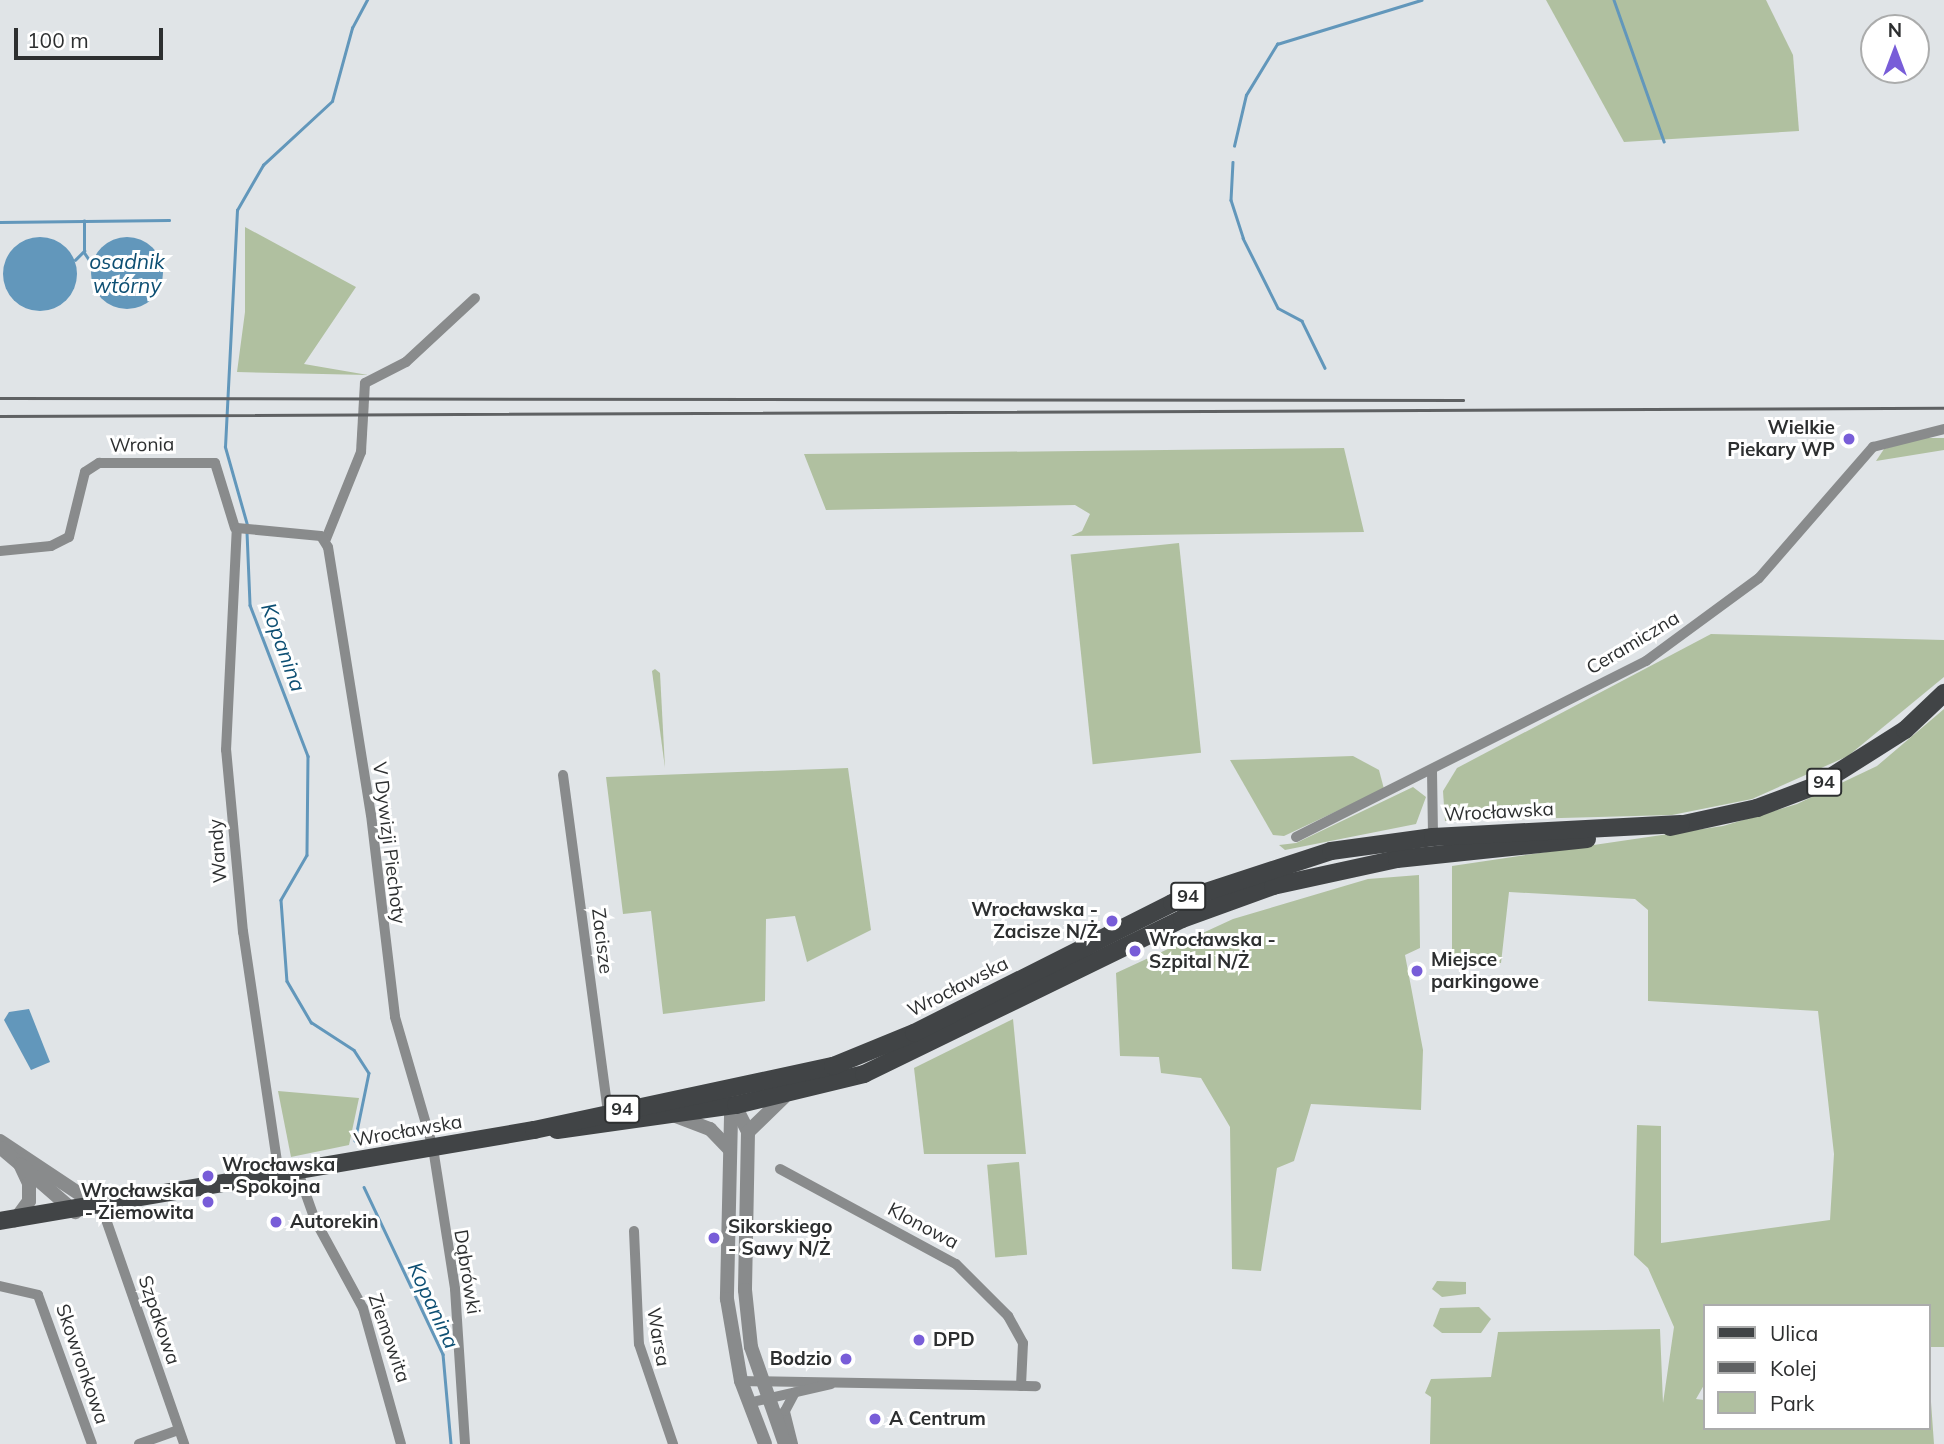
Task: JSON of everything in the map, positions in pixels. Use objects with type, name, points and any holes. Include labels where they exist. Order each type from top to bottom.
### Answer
[{"type":"main road","name":"Wrocławska","points":[[8,1220],[102,1208],[534,1130],[673,1115],[787,1095],[903,1058],[1182,919],[1273,886],[1383,861],[1681,824],[1757,808],[1818,785],[1894,738],[1944,693]]},
{"type":"main road","name":"Wrocławska","points":[[534,1130],[608,1111],[766,1082],[876,1050],[1216,885],[1331,851],[1433,837],[1681,824]]},
{"type":"street","points":[[237,528],[256,528],[326,539],[361,452],[365,383],[407,362],[475,298]]},
{"type":"street","name":"Ceramiczna","points":[[1296,837],[1432,771],[1646,661],[1759,578],[1873,447],[1944,429]]},
{"type":"street","name":"Wandy","points":[[215,463],[237,528],[226,750],[243,932],[279,1175]]},
{"type":"street","name":"Wronia","points":[[0,551],[51,546],[69,537],[90,464],[215,463]]},
{"type":"street","name":"V Dywizji Piechoty","points":[[326,539],[371,815],[395,1017],[433,1148]]},
{"type":"street","points":[[1432,771],[1433,837]]},
{"type":"street","name":"Zacisze","points":[[563,775],[608,1111]]},
{"type":"street","points":[[765,1444],[741,1381],[727,1299],[729,1149],[736,1105],[766,1082]]},
{"type":"street","points":[[711,1093],[736,1105],[748,1132],[745,1299],[759,1376],[785,1444]]},
{"type":"street","points":[[748,1132],[787,1095]]},
{"type":"street","points":[[673,1115],[710,1129],[729,1149]]},
{"type":"street","points":[[0,1141],[102,1208]]},
{"type":"street","points":[[0,1147],[75,1212],[78,1198],[66,1183]]},
{"type":"street","name":"Dąbrówki","points":[[433,1148],[455,1289],[465,1444]]},
{"type":"street","points":[[8,1220],[29,1197],[20,1164]]},
{"type":"street","name":"Klonowa","points":[[780,1169],[956,1264],[1008,1317],[1023,1343],[1021,1386]]},
{"type":"street","name":"Ziemowita","points":[[298,1172],[316,1220],[363,1308],[401,1444]]},
{"type":"street","name":"Szpakowa","points":[[102,1208],[184,1444]]},
{"type":"street","name":"Warsa","points":[[634,1231],[639,1344],[673,1444]]},
{"type":"street","name":"Skowronkowa","points":[[0,1286],[38,1294],[92,1444]]},
{"type":"street","points":[[741,1381],[759,1376],[838,1382],[1036,1386]]},
{"type":"street","points":[[748,1403],[838,1382]]},
{"type":"street","points":[[793,1444],[785,1411],[796,1392]]},
{"type":"street","points":[[139,1444],[178,1430]]},
{"type":"green space","points":[[1546,0],[1766,0],[1793,55],[1799,131],[1624,142]]},
{"type":"green space","points":[[245,227],[356,287],[304,364],[368,375],[237,372],[245,312]]},
{"type":"green space","points":[[1920,438],[1944,438],[1944,450],[1876,461],[1884,449]]},
{"type":"green space","points":[[1344,448],[1364,532],[1071,536],[1082,531],[1090,514],[1075,505],[826,510],[804,454]]},
{"type":"green space","points":[[1179,543],[1201,753],[1093,764],[1071,554]]},
{"type":"green space","points":[[1711,634],[1944,640],[1944,677],[1848,756],[1752,799],[1672,815],[1445,821],[1443,791],[1457,768]]},
{"type":"green space","points":[[655,669],[660,673],[665,768],[652,671]]},
{"type":"green space","points":[[1944,709],[1944,1347],[1930,1347],[1930,1304],[1702,1304],[1702,1388],[1696,1399],[1702,1400],[1702,1430],[1930,1430],[1931,1402],[1934,1444],[1430,1444],[1431,1397],[1425,1393],[1431,1379],[1491,1377],[1498,1332],[1660,1329],[1663,1403],[1674,1327],[1648,1268],[1634,1255],[1637,1125],[1661,1126],[1661,1243],[1830,1220],[1834,1154],[1818,1011],[1648,1001],[1648,910],[1635,899],[1509,892],[1501,963],[1452,964],[1452,866],[1723,826],[1797,804],[1877,766]]},
{"type":"green space","points":[[1353,756],[1379,770],[1384,789],[1284,836],[1273,835],[1230,760]]},
{"type":"green space","points":[[848,768],[871,930],[807,962],[795,916],[766,919],[765,1001],[663,1014],[651,911],[623,914],[606,777]]},
{"type":"green space","points":[[1413,787],[1426,797],[1416,824],[1285,850],[1279,845],[1296,843]]},
{"type":"green space","points":[[1419,875],[1420,948],[1405,955],[1423,1050],[1421,1110],[1311,1104],[1294,1161],[1277,1168],[1261,1271],[1232,1269],[1230,1127],[1201,1078],[1161,1073],[1159,1057],[1120,1056],[1116,973],[1233,919],[1368,879]]},
{"type":"green space","points":[[1013,1019],[1026,1154],[924,1154],[914,1068]]},
{"type":"green space","points":[[278,1091],[359,1098],[349,1145],[291,1157]]},
{"type":"green space","points":[[1019,1162],[1027,1255],[995,1257],[987,1165]]},
{"type":"green space","points":[[1437,1281],[1466,1282],[1466,1294],[1442,1297],[1432,1289]]},
{"type":"green space","points":[[1479,1307],[1491,1319],[1481,1333],[1442,1333],[1433,1326],[1440,1308]]},
{"type":"water","name":"osadnik wtórny","points":[[33,237],[47,237],[61,243],[71,253],[77,274],[71,295],[61,305],[47,311],[33,311],[19,305],[9,295],[3,281],[3,267],[9,253],[19,243]]},
{"type":"water","name":"osadnik wtórny","points":[[127,237],[141,240],[153,247],[160,259],[163,273],[160,287],[153,299],[141,306],[127,309],[113,306],[101,299],[94,287],[91,273],[94,259],[101,247],[113,240]]},
{"type":"water","points":[[29,1009],[50,1062],[31,1070],[4,1020],[9,1012]]},
{"type":"waterway","name":"Kopanina","points":[[247,525],[225,447],[237,210],[263,165],[332,101],[352,28],[367,0]]},
{"type":"waterway","points":[[1234,146],[1246,95],[1277,44],[1421,0]]},
{"type":"waterway","points":[[1614,0],[1664,141]]},
{"type":"waterway","points":[[1233,162],[1231,200],[1243,238],[1278,308],[1302,321],[1325,368]]},
{"type":"waterway","points":[[0,222],[169,220]]},
{"type":"waterway","points":[[75,260],[84,251],[84,221]]},
{"type":"waterway","points":[[84,252],[92,264]]},
{"type":"waterway","name":"Kopanina","points":[[247,532],[250,605],[308,756],[307,855],[281,900],[287,981],[311,1022],[354,1050],[369,1073],[355,1141]]},
{"type":"waterway","name":"Kopanina","points":[[364,1187],[443,1354],[451,1444]]},
{"type":"railway","points":[[0,398],[1463,400]]},
{"type":"railway","points":[[0,416],[1944,408]]},
{"type":"place","name":"Wielkie Piekary WP","points":[[1849,439]]},
{"type":"place","name":"Wrocławska - Zacisze N/Ż","points":[[1112,921]]},
{"type":"place","name":"Wrocławska - Szpital N/Ż","points":[[1135,951]]},
{"type":"place","name":"Miejsce parkingowe","points":[[1417,971]]},
{"type":"place","name":"Wrocławska - Spokojna","points":[[208,1176]]},
{"type":"place","name":"Wrocławska - Ziemowita","points":[[208,1202]]},
{"type":"place","name":"Autorekin","points":[[276,1222]]},
{"type":"place","name":"Sikorskiego - Sawy N/Ż","points":[[714,1238]]},
{"type":"place","name":"DPD","points":[[919,1340]]},
{"type":"place","name":"Bodzio","points":[[846,1359]]},
{"type":"place","name":"A Centrum","points":[[875,1419]]}]
